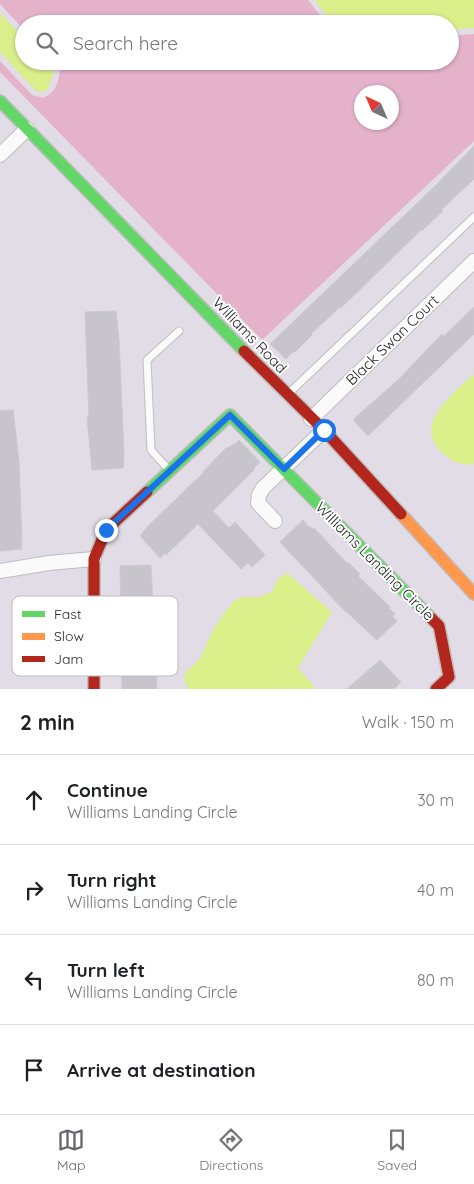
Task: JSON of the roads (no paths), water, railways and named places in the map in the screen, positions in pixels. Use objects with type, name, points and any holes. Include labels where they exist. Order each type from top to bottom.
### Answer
[{"type":"street","name":"Williams Road","points":[[0,101],[287,395],[324,430],[474,594]]},
{"type":"street","points":[[0,155],[27,129]]},
{"type":"street","name":"Black Swan Court","points":[[311,419],[474,261]]},
{"type":"street","name":"Williams Landing Circle","points":[[94,596],[94,559],[106,530],[230,415],[439,626],[449,677],[436,689]]},
{"type":"street","points":[[275,521],[258,503],[259,495],[263,488],[324,430]]},
{"type":"street","points":[[0,571],[49,563],[94,559]]},
{"type":"street","name":"Williams Landing Circle","points":[[94,676],[94,689]]},
{"type":"lane","points":[[287,395],[474,217]]},
{"type":"lane","points":[[170,471],[151,450],[147,360],[179,331]]}]
